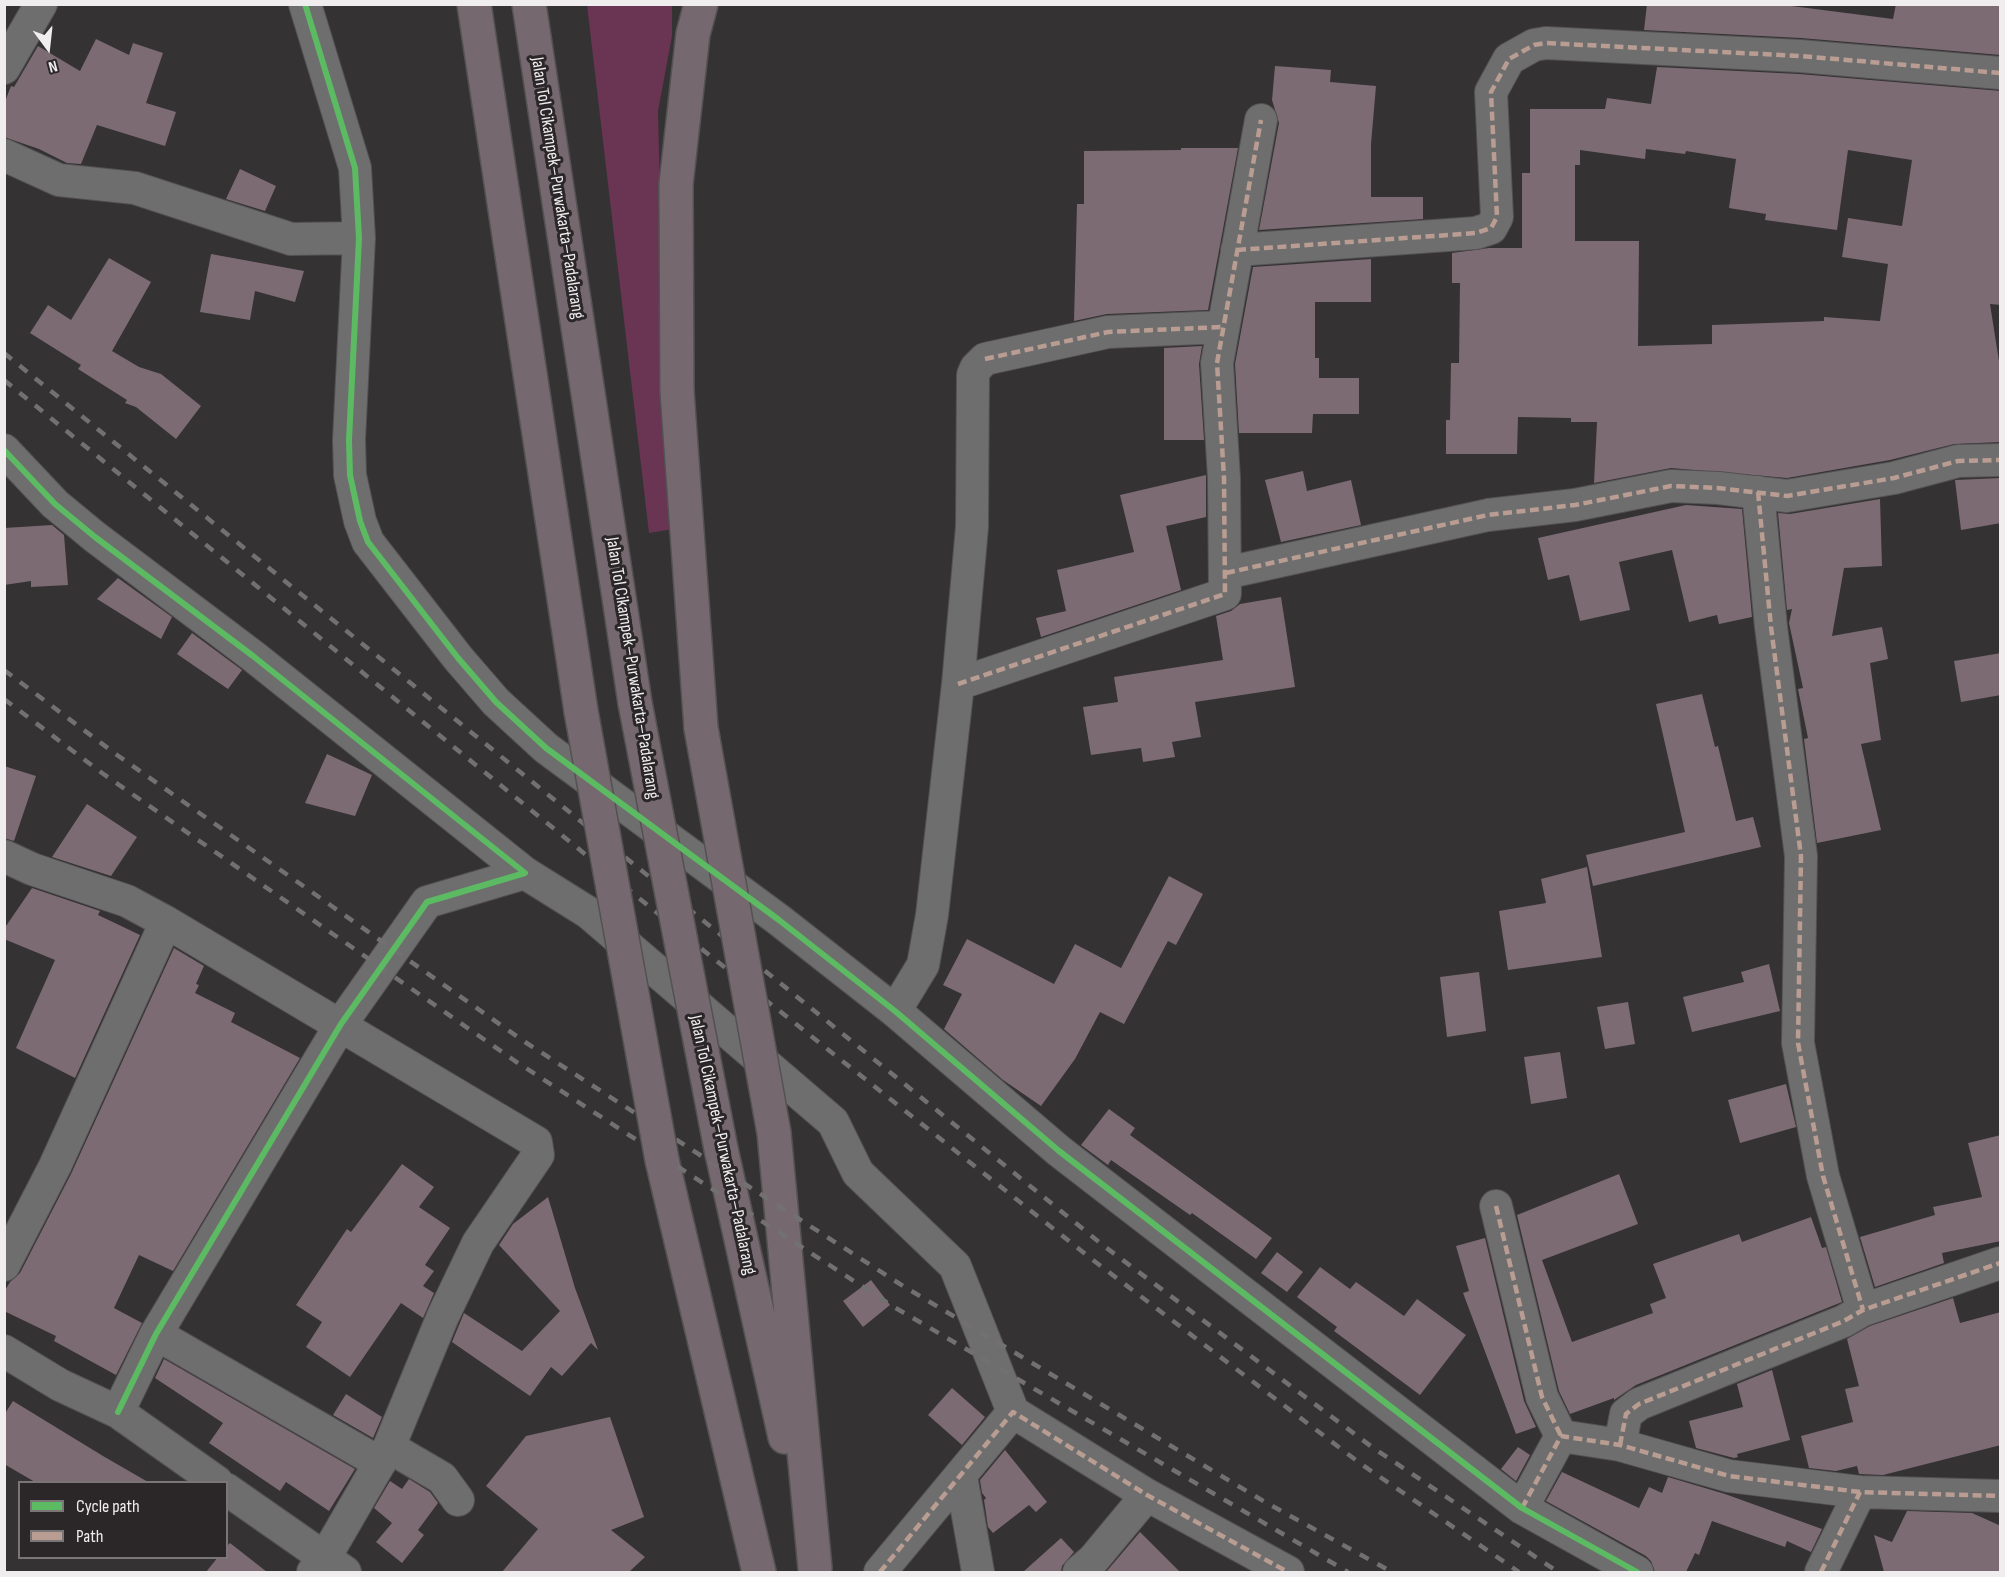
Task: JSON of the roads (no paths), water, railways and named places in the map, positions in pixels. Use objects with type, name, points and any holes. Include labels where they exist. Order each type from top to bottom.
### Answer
[{"type":"highway","points":[[474,4],[581,711],[662,1160],[759,1572]]},
{"type":"highway","name":"Jalan Tol Cikampek–Purwakarta–Padalarang","points":[[530,4],[635,703],[721,1149],[816,1570]]},
{"type":"highway","points":[[701,4],[693,34],[676,196],[677,391],[701,728],[774,1134],[816,1570]]},
{"type":"street","points":[[4,68],[41,4]]},
{"type":"street","points":[[305,4],[355,168],[359,238],[349,440],[350,475],[360,521],[368,542],[458,658],[496,702],[546,748],[779,920],[895,1011],[1059,1151],[1522,1508],[1637,1572]]},
{"type":"street","points":[[1237,250],[1476,234],[1491,228],[1497,217],[1491,92],[1509,59],[1534,45],[1546,43],[1789,56],[2001,73]]},
{"type":"street","points":[[958,684],[1225,594],[1224,478],[1217,363],[1261,120]]},
{"type":"street","points":[[4,155],[59,180],[135,188],[291,239],[359,238]]},
{"type":"street","points":[[895,1011],[924,965],[932,915],[958,684],[972,526],[973,375],[976,368],[986,359],[1108,332],[1222,327]]},
{"type":"street","points":[[4,450],[55,504],[95,537],[253,656],[525,873],[589,913],[833,1122],[858,1173],[955,1266],[1013,1412],[1147,1495],[1288,1572]]},
{"type":"street","points":[[1226,573],[1488,515],[1575,505],[1671,486],[1787,496],[1893,478],[1958,461],[2001,460]]},
{"type":"street","points":[[1758,492],[1771,627],[1801,856],[1798,1043],[1823,1176],[1863,1310]]},
{"type":"street","points":[[4,856],[32,869],[127,901],[341,1024],[536,1142],[538,1155],[478,1243],[443,1316],[385,1455],[327,1568],[228,1492]]},
{"type":"street","points":[[118,1412],[156,1334],[341,1024],[427,902],[525,873]]},
{"type":"street","points":[[4,1265],[55,1166],[166,922]]},
{"type":"street","points":[[1496,1206],[1542,1397],[1561,1436]]},
{"type":"street","points":[[1620,1445],[1626,1414],[1639,1404],[1844,1321],[1863,1310],[2001,1263]]},
{"type":"street","points":[[156,1334],[385,1455],[442,1478],[458,1500]]},
{"type":"street","points":[[4,1351],[60,1385],[118,1412],[216,1481]]},
{"type":"street","points":[[880,1572],[1013,1412]]},
{"type":"street","points":[[1522,1508],[1561,1436]]},
{"type":"street","points":[[1561,1436],[1620,1445],[1729,1476],[1860,1492],[2001,1496]]},
{"type":"street","points":[[961,1476],[978,1572]]},
{"type":"street","points":[[1821,1572],[1860,1492]]},
{"type":"street","points":[[1079,1572],[1093,1560],[1147,1495]]},
{"type":"railway","points":[[4,353],[1104,1246],[1372,1447],[1558,1572]]},
{"type":"railway","points":[[4,380],[694,943],[1089,1257],[1361,1464],[1519,1572]]},
{"type":"railway","points":[[4,670],[117,755],[525,1042],[903,1286],[1265,1502],[1392,1572]]},
{"type":"railway","points":[[4,699],[102,773],[515,1061],[894,1307],[1348,1572]]}]
